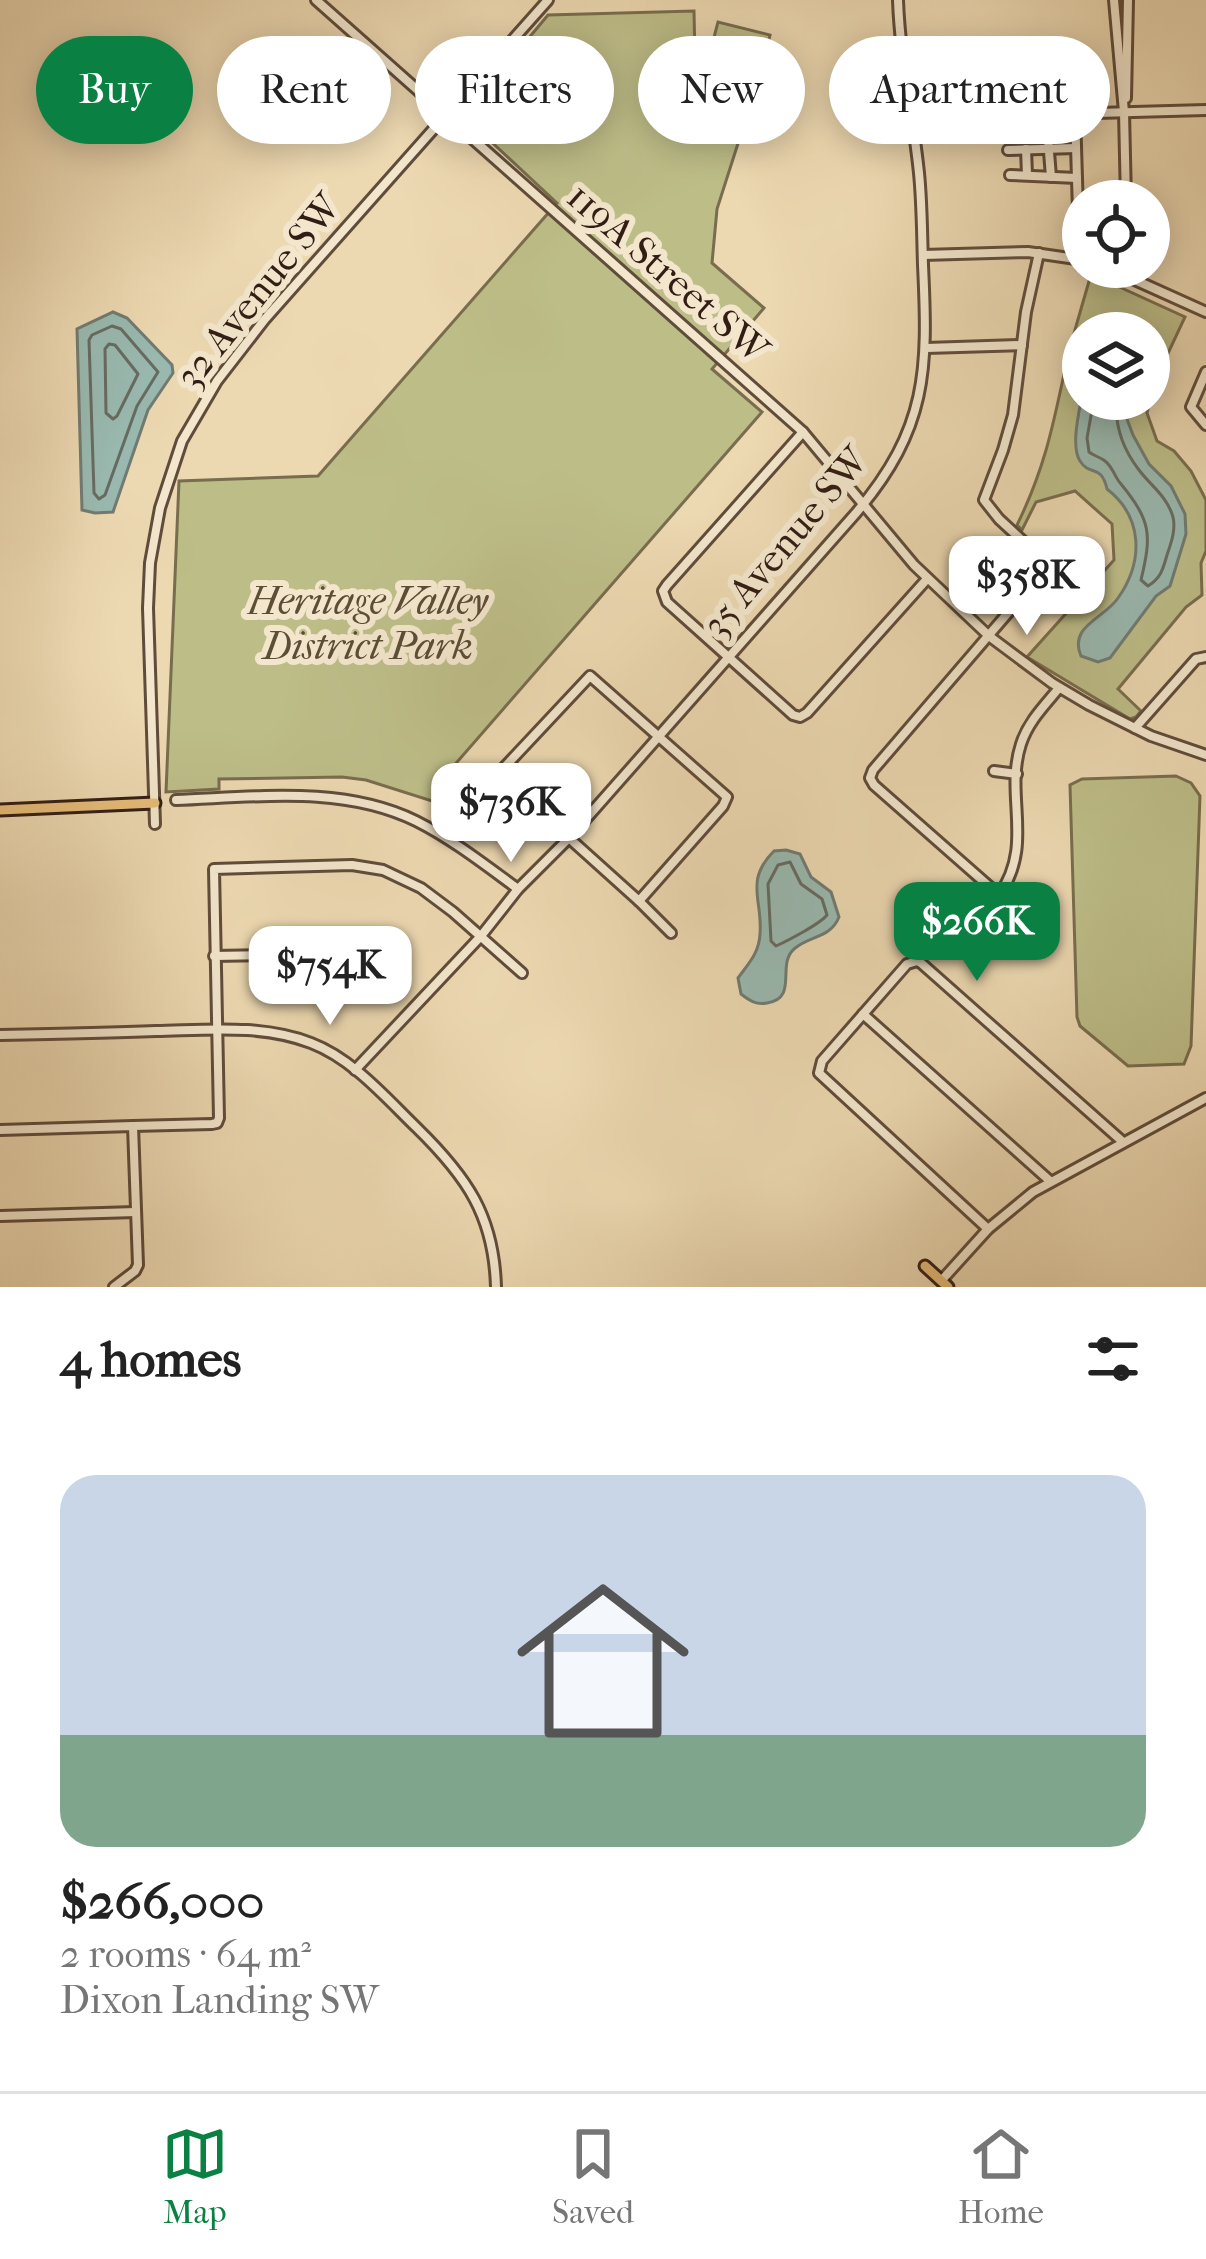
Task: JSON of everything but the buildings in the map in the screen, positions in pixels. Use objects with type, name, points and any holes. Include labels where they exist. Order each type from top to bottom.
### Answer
[{"type":"main road","points":[[2,808],[154,803]]},
{"type":"main road","points":[[925,1266],[942,1285]]},
{"type":"street","name":"119A Street SW","points":[[316,0],[415,89]]},
{"type":"street","name":"32 Avenue SW","points":[[516,36],[548,0]]},
{"type":"street","name":"35 Avenue SW","points":[[898,0],[900,36]]},
{"type":"street","points":[[1114,0],[1124,112]]},
{"type":"street","points":[[1126,180],[1128,0]]},
{"type":"street","points":[[1110,113],[1206,110]]},
{"type":"street","name":"32 Avenue SW","points":[[155,824],[150,563],[177,454],[209,392],[248,340],[420,144]]},
{"type":"street","name":"119A Street SW","points":[[477,144],[802,432],[927,579],[989,636],[1059,688],[1135,728],[1206,755]]},
{"type":"street","name":"35 Avenue SW","points":[[355,1070],[569,838],[887,473],[917,403],[926,348],[915,144]]},
{"type":"street","points":[[1049,144],[1052,177]]},
{"type":"street","points":[[1010,175],[1077,178],[1076,144]]},
{"type":"street","points":[[1008,150],[1076,148]]},
{"type":"street","points":[[1026,149],[1027,176]]},
{"type":"street","points":[[1039,253],[1009,432],[984,500],[1050,566]]},
{"type":"street","points":[[923,255],[1062,257]]},
{"type":"street","points":[[1154,288],[1206,312]]},
{"type":"street","points":[[926,348],[1022,345]]},
{"type":"street","points":[[1206,372],[1191,407],[1206,424]]},
{"type":"street","points":[[802,432],[667,585],[663,595],[667,602],[793,715],[804,715],[927,579]]},
{"type":"street","points":[[1020,908],[999,895],[870,778],[1068,543]]},
{"type":"street","points":[[1135,728],[1196,659],[1206,657]]},
{"type":"street","points":[[639,901],[727,797],[590,676],[496,777],[496,788],[569,838],[671,933]]},
{"type":"street","points":[[999,895],[1018,850],[1017,774],[1022,739],[1059,688]]},
{"type":"street","points":[[994,771],[1017,774]]},
{"type":"street","points":[[176,800],[283,796],[357,800],[416,821],[518,889]]},
{"type":"street","points":[[0,1130],[217,1123],[212,874],[219,867],[352,865],[383,870],[421,888],[522,973]]},
{"type":"street","points":[[214,956],[271,955]]},
{"type":"street","points":[[988,1229],[821,1078],[819,1065],[907,964],[921,963],[1123,1142]]},
{"type":"street","points":[[863,1014],[1050,1181]]},
{"type":"street","points":[[0,1035],[253,1030],[312,1043],[355,1070],[464,1179],[491,1240],[496,1287]]},
{"type":"street","points":[[942,1285],[988,1229],[1020,1201],[1206,1098]]},
{"type":"street","points":[[114,1287],[138,1269],[133,1126]]},
{"type":"street","points":[[0,1216],[136,1212]]},
{"type":"green space","name":"Heritage Valley District Park","points":[[694,11],[695,36],[638,36],[638,144],[738,144],[717,209],[712,263],[764,308],[712,369],[762,412],[451,769],[435,802],[342,777],[219,779],[219,789],[166,792],[179,481],[318,476],[557,203],[494,144],[614,144],[614,36],[530,36],[548,15]]},
{"type":"green space","name":"Heritage Valley District Park","points":[[718,22],[770,36],[714,36]]},
{"type":"green space","points":[[1087,288],[1122,288],[1185,317],[1170,349],[1170,312],[1080,312]]},
{"type":"green space","points":[[1062,383],[1062,420],[1150,420],[1157,441],[1174,451],[1191,471],[1206,500],[1202,595],[1186,607],[1118,689],[1141,711],[1130,719],[1027,657],[1114,560],[1112,524],[1075,491],[1036,502],[1022,530],[1017,525],[1046,451]]},
{"type":"green space","points":[[1176,776],[1191,783],[1200,796],[1191,1046],[1184,1064],[1128,1066],[1080,1026],[1077,1017],[1070,785],[1082,779]]},
{"type":"water","points":[[113,312],[127,318],[172,365],[173,373],[148,410],[113,512],[95,513],[82,510],[77,329]]},
{"type":"water","points":[[1078,420],[1127,420],[1149,464],[1171,486],[1185,514],[1186,534],[1170,586],[1156,596],[1110,658],[1098,662],[1081,656],[1079,637],[1118,598],[1132,569],[1136,540],[1128,513],[1102,476],[1080,461]]},
{"type":"water","points":[[774,851],[800,854],[811,877],[831,892],[839,917],[825,933],[794,949],[782,995],[756,1003],[741,994],[738,978],[759,941],[757,881]]}]
